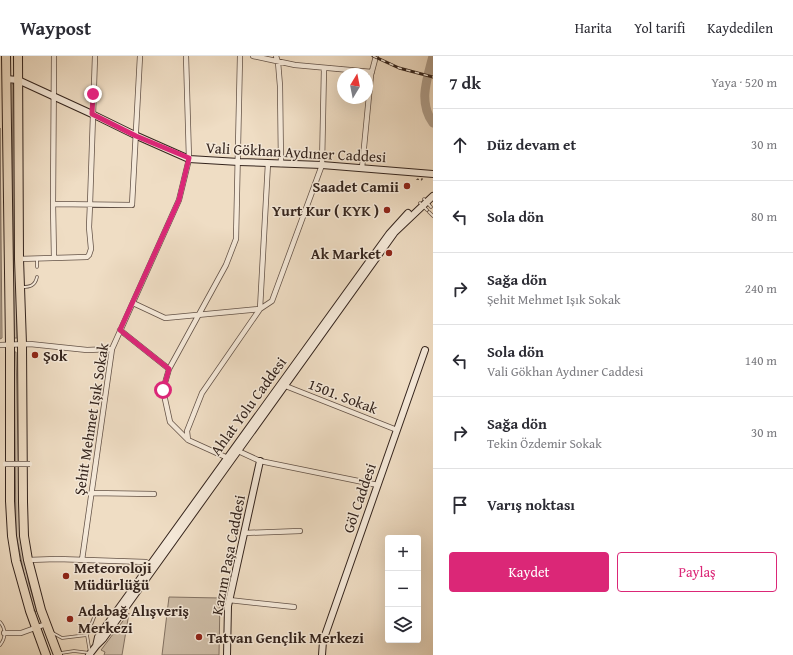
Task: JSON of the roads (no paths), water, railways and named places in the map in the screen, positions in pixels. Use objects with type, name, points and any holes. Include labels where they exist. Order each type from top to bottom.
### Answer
[{"type":"highway","points":[[6,56],[10,344],[10,501],[13,547],[22,586],[46,655]]},
{"type":"highway","points":[[18,56],[19,259],[22,344],[24,536],[28,560],[41,610],[58,655]]},
{"type":"street","points":[[54,56],[54,258]]},
{"type":"street","points":[[19,259],[87,257],[89,255],[91,249],[89,227],[95,56]]},
{"type":"street","points":[[53,204],[132,205],[140,56]]},
{"type":"street","name":"Şehit Mehmet Işık Sokak","points":[[82,560],[112,349],[179,200],[189,158],[186,56]]},
{"type":"street","points":[[229,459],[188,440],[170,422],[163,390],[169,369],[226,265],[236,239],[239,162],[240,56]]},
{"type":"street","points":[[253,56],[295,65],[337,69]]},
{"type":"street","points":[[276,56],[280,86],[281,164]]},
{"type":"street","points":[[373,68],[376,56]]},
{"type":"street","points":[[188,440],[187,431],[202,393],[260,309],[272,301],[322,165],[324,68]]},
{"type":"street","name":"Vali Gökhan Aydıner Caddesi","points":[[6,79],[18,80],[136,136],[189,158],[239,162],[322,165],[433,174]]},
{"type":"street","points":[[362,168],[369,104]]},
{"type":"street","points":[[260,309],[268,163]]},
{"type":"street","name":"Ahlat Yolu Caddesi","points":[[91,654],[96,646],[103,640],[153,565],[336,310],[399,228],[433,190]]},
{"type":"street","name":"Ahlat Yolu Caddesi","points":[[423,202],[433,196]]},
{"type":"street","points":[[132,303],[165,318],[260,309]]},
{"type":"street","points":[[120,330],[169,369]]},
{"type":"street","points":[[0,345],[22,344],[87,350],[112,349]]},
{"type":"street","name":"Göl Caddesi","points":[[322,655],[323,640],[425,350]]},
{"type":"street","name":"1501. Sokak","points":[[282,385],[397,430]]},
{"type":"street","points":[[236,450],[260,461],[378,485]]},
{"type":"street","name":"Kazım Paşa Caddesi","points":[[227,655],[229,600],[260,461]]},
{"type":"street","points":[[5,464],[30,464]]},
{"type":"street","points":[[91,493],[154,494]]},
{"type":"street","points":[[244,533],[300,531]]},
{"type":"street","points":[[28,560],[146,562],[153,565]]},
{"type":"street","points":[[229,600],[294,607]]},
{"type":"street","points":[[4,633],[21,633],[46,624]]},
{"type":"lane","points":[[423,202],[431,207]]},
{"type":"lane","points":[[423,202],[433,216]]},
{"type":"lane","points":[[37,259],[37,267]]},
{"type":"lane","points":[[20,287],[30,287],[36,283],[37,277]]},
{"type":"lane","points":[[91,654],[87,635],[95,615]]},
{"type":"lane","points":[[0,622],[4,630],[3,641],[0,645]]},
{"type":"lane","points":[[46,624],[53,633],[60,638],[87,635]]},
{"type":"lane","points":[[58,655],[70,652],[85,652],[91,654]]},
{"type":"waterway","points":[[433,56],[425,90],[426,107],[428,115],[433,123]]},
{"type":"railway","points":[[373,56],[399,68],[433,77]]},
{"type":"place","name":"Saadet Camii","points":[[407,186]]},
{"type":"place","name":"Yurt Kur ( KYK )","points":[[387,210]]},
{"type":"place","name":"Ak Market","points":[[389,253]]},
{"type":"place","name":"Şok","points":[[35,355]]},
{"type":"place","name":"Meteoroloji Müdürlüğü","points":[[66,576]]},
{"type":"place","name":"Adabağ Alışveriş Merkezi","points":[[70,619]]},
{"type":"place","name":"Tatvan Gençlik Merkezi","points":[[199,637]]}]
